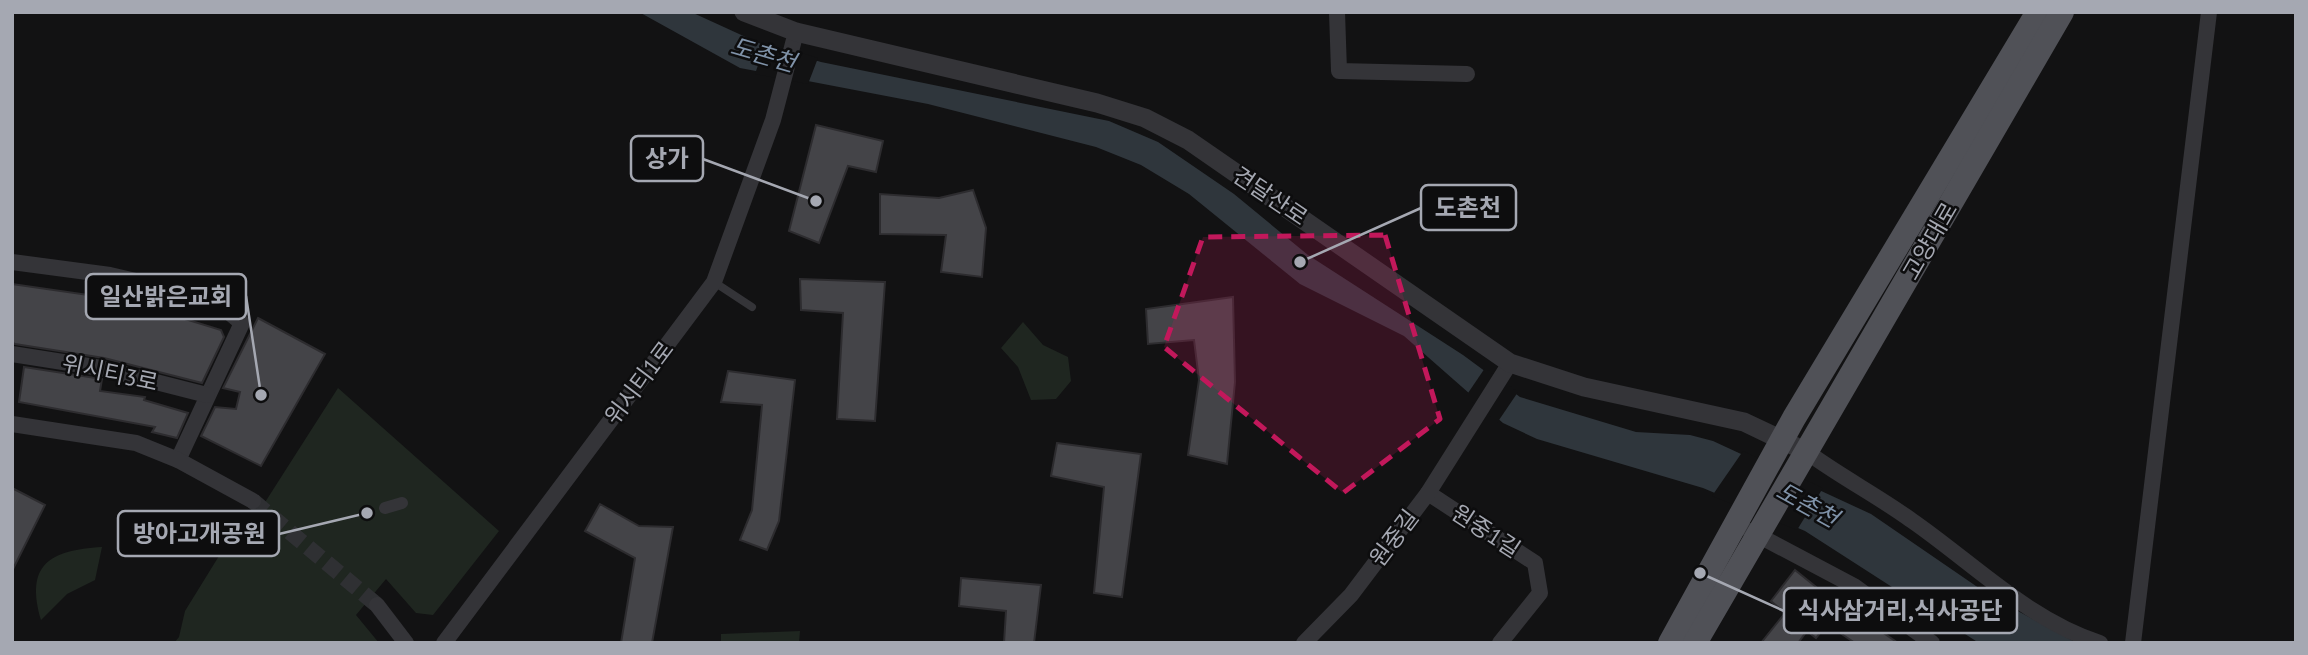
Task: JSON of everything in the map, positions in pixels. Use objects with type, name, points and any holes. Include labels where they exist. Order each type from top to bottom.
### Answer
[{"type":"main road","name":"고양대로","points":[[1738,519],[1777,449],[2057,13]]},
{"type":"main road","name":"고양대로","points":[[1762,529],[2057,13]]},
{"type":"main road","points":[[1670,643],[1738,519]]},
{"type":"main road","points":[[1695,643],[1762,529]]},
{"type":"street","points":[[1337,12],[1339,71],[1467,74]]},
{"type":"street","points":[[2133,643],[2209,12]]},
{"type":"street","name":"견달산로","points":[[748,13],[794,39],[1097,103],[1167,128],[1507,369],[1732,419],[1777,449],[1802,461]]},
{"type":"street","name":"위시티1로","points":[[444,643],[714,282],[780,95],[794,39]]},
{"type":"street","points":[[12,262],[110,275],[214,299],[242,323],[178,460]]},
{"type":"street","name":"위시티3로","points":[[12,354],[101,369],[207,395]]},
{"type":"street","name":"원중길","points":[[1304,643],[1351,595],[1428,493],[1507,369]]},
{"type":"street","points":[[12,424],[136,443],[178,460],[253,501]]},
{"type":"street","points":[[1802,461],[1909,518],[2016,598],[2073,634],[2100,643]]},
{"type":"street","name":"원중1길","points":[[1428,493],[1535,564],[1540,593],[1500,643]]},
{"type":"street","points":[[385,508],[402,503]]},
{"type":"street","points":[[1738,519],[1762,529],[1854,586],[1932,643]]},
{"type":"street","points":[[377,605],[406,643]]},
{"type":"lane","points":[[714,282],[752,307]]},
{"type":"highlighted area","points":[[1385,235],[1440,419],[1343,493],[1164,347],[1203,237]]},
{"type":"shaded area","points":[[1023,322],[1043,345],[1068,357],[1071,381],[1056,399],[1031,400],[1018,367],[1001,348]]},
{"type":"shaded area","points":[[338,388],[499,531],[433,615],[416,613],[386,579],[356,615],[379,643],[174,643],[179,637],[185,611],[227,543],[262,507]]},
{"type":"shaded area","points":[[102,547],[95,580],[67,594],[41,620],[36,586],[39,574],[46,564],[68,552]]},
{"type":"shaded area","points":[[800,631],[799,643],[721,643],[721,634]]},
{"type":"water","points":[[639,12],[691,12],[761,44],[821,62],[1109,121],[1158,142],[1234,194],[1308,255],[1463,355],[1520,397],[1636,432],[1690,435],[1713,441],[1871,514],[1992,597],[2077,643],[1979,643],[1805,531],[1703,488],[1537,439],[1503,423],[1404,336],[1300,284],[1189,194],[1141,165],[1096,147],[928,104],[740,68]]},
{"type":"pier","points":[[766,42],[818,58],[808,84],[755,74]]},
{"type":"pier","points":[[1485,368],[1518,392],[1497,423],[1466,396]]},
{"type":"pier","points":[[1743,451],[1823,488],[1797,530],[1712,496]]},
{"type":"building","points":[[816,125],[883,141],[876,172],[848,166],[819,243],[789,231]]},
{"type":"building","points":[[973,190],[986,228],[982,277],[941,272],[946,235],[880,234],[880,194],[939,198]]},
{"type":"building","points":[[800,279],[885,282],[875,421],[837,419],[843,313],[801,310]]},
{"type":"building","points":[[12,284],[144,303],[143,306],[221,330],[224,337],[202,383],[104,358],[15,344],[12,342]]},
{"type":"building","points":[[1233,297],[1235,382],[1227,464],[1188,455],[1199,380],[1194,340],[1148,344],[1146,309]]},
{"type":"building","points":[[258,318],[325,354],[261,466],[201,436],[215,407],[236,409],[240,392],[223,388]]},
{"type":"building","points":[[24,367],[102,379],[100,391],[145,397],[144,400],[188,413],[177,438],[152,432],[155,427],[19,402]]},
{"type":"building","points":[[728,371],[795,380],[779,521],[767,550],[740,540],[752,510],[762,405],[721,402]]},
{"type":"building","points":[[1057,443],[1141,454],[1122,597],[1094,593],[1104,487],[1051,476]]},
{"type":"building","points":[[12,488],[45,505],[12,571]]},
{"type":"building","points":[[600,504],[639,526],[673,527],[652,643],[621,643],[635,558],[585,531]]},
{"type":"building","points":[[1795,570],[1851,615],[1853,612],[1898,643],[1855,643],[1827,624],[1816,638],[1807,631],[1798,643],[1761,643],[1785,613],[1771,601]]},
{"type":"building","points":[[961,578],[1041,585],[1034,643],[1004,643],[1006,611],[959,606]]},
{"type":"tunnel","points":[[253,501],[377,605]]},
{"type":"place","name":"상가","points":[[816,201]]},
{"type":"place","name":"도촌천","points":[[1300,262]]},
{"type":"place","name":"일산밝은교회","points":[[261,395]]},
{"type":"place","name":"방아고개공원","points":[[367,513]]},
{"type":"place","name":"식사삼거리,식사공단","points":[[1700,573]]}]
